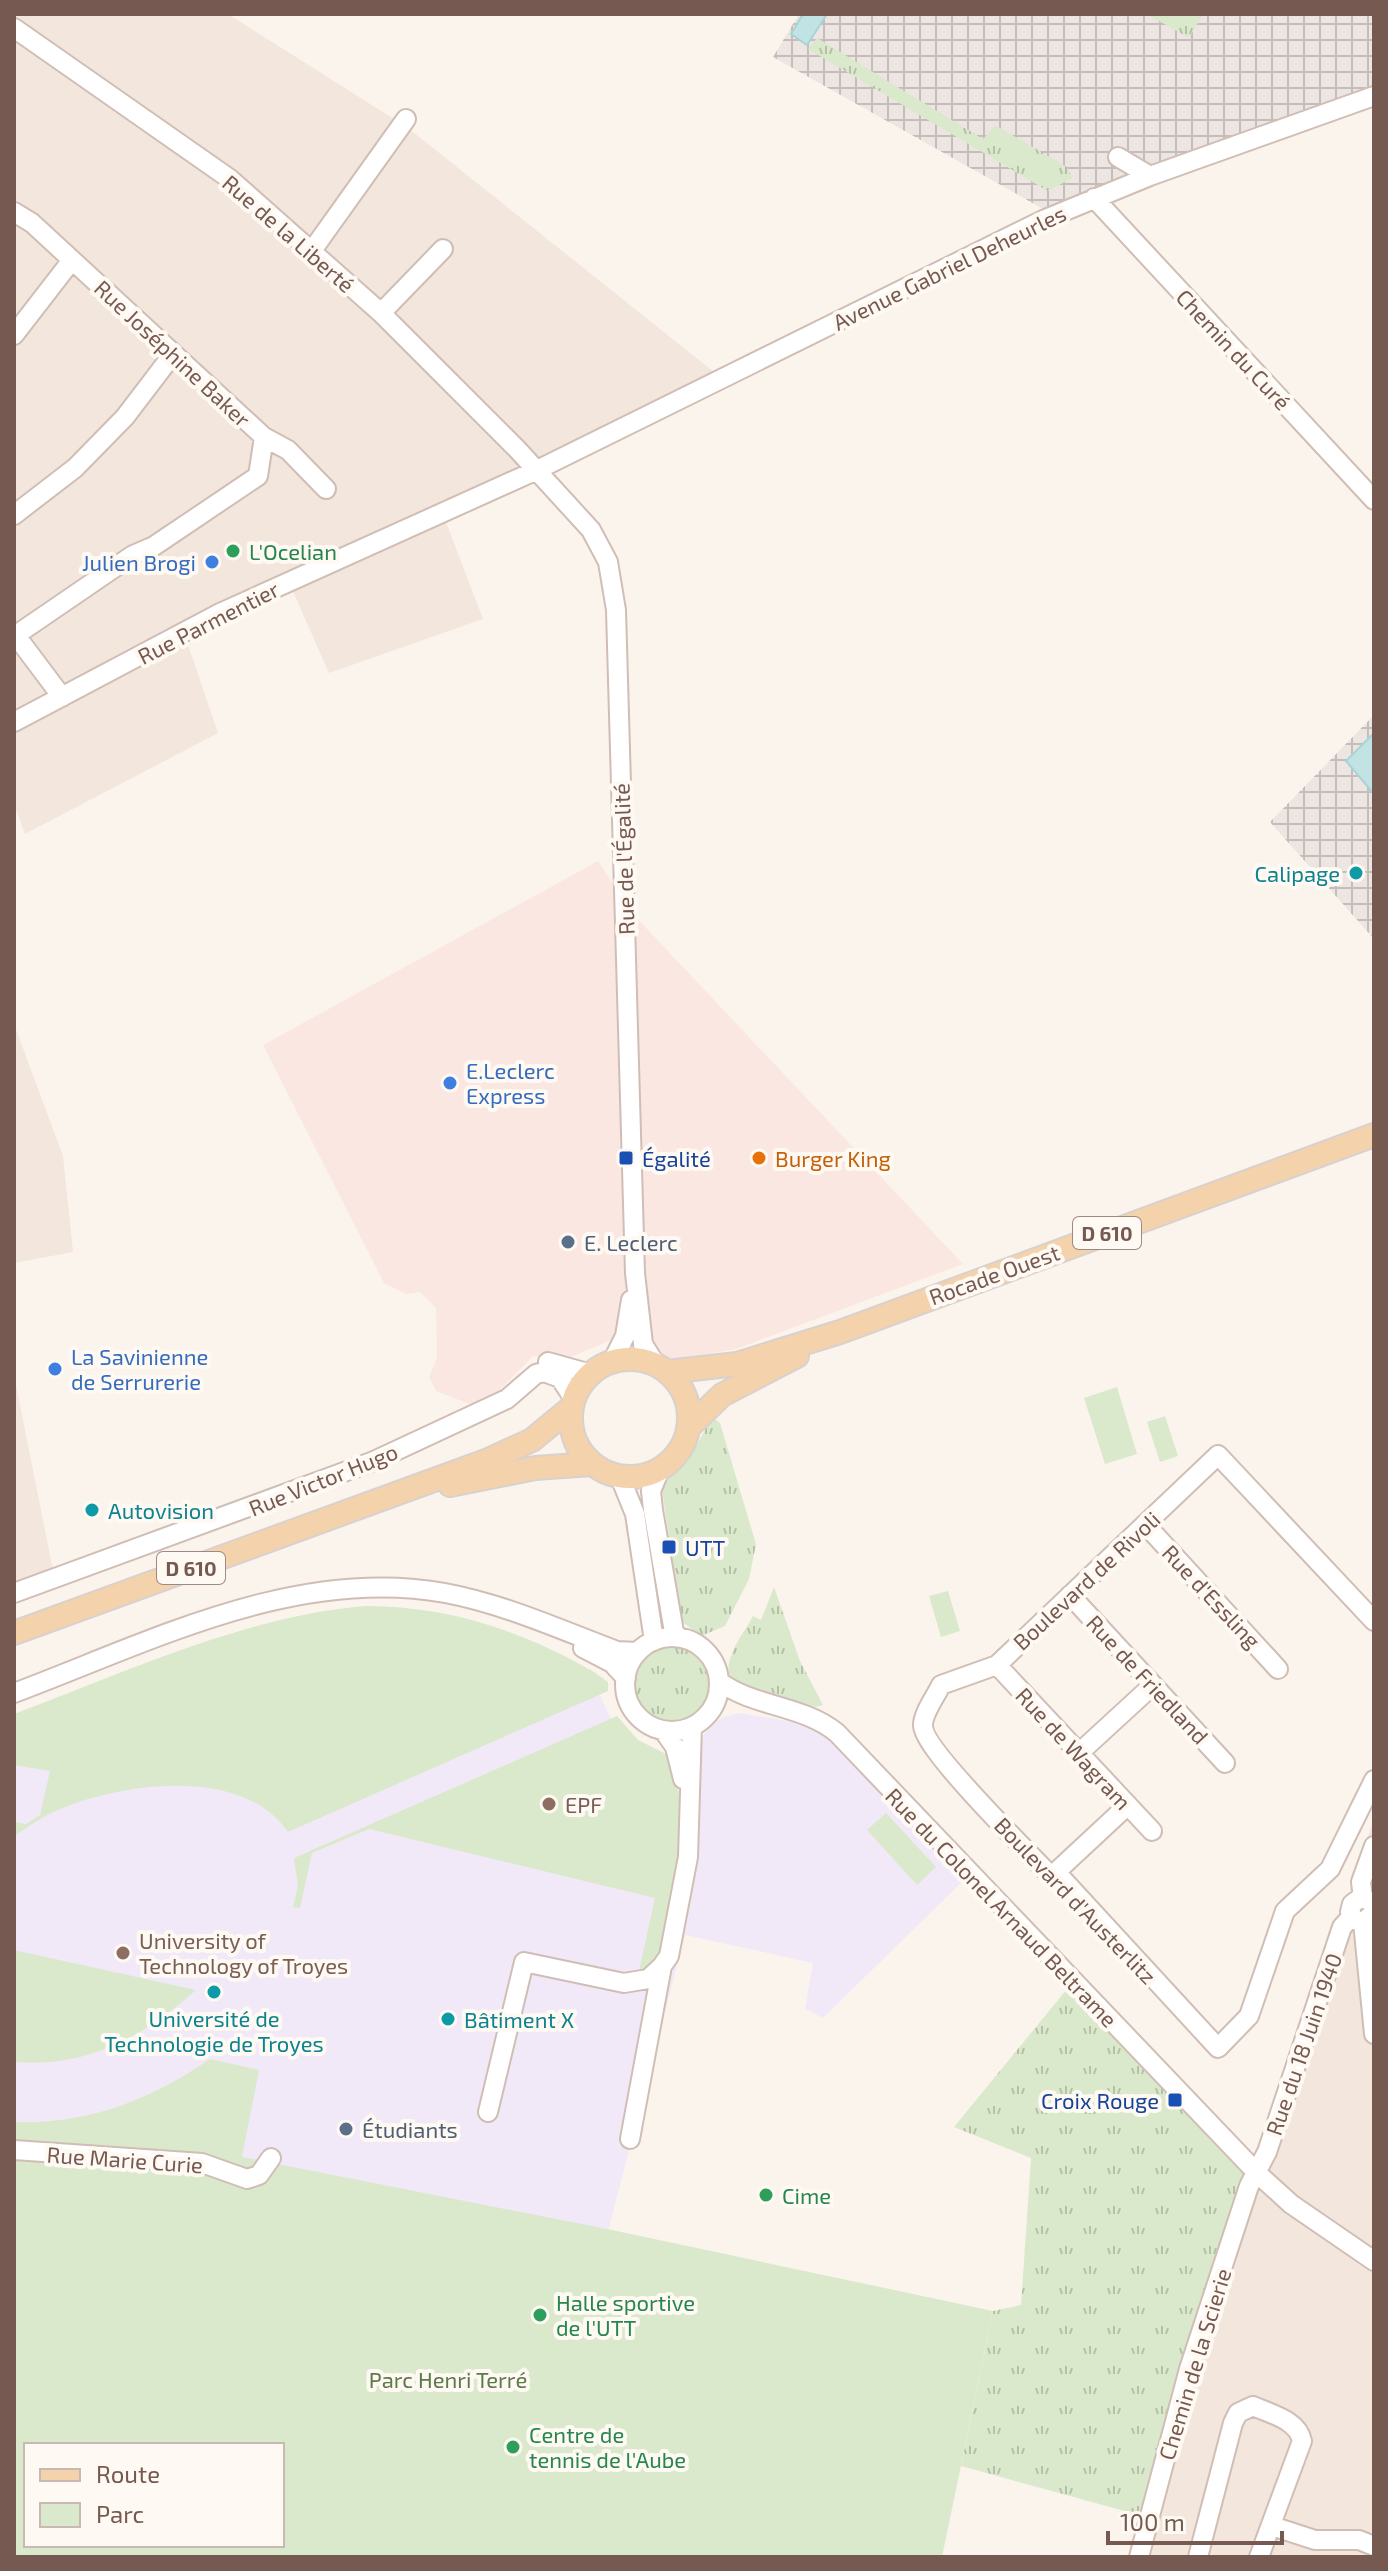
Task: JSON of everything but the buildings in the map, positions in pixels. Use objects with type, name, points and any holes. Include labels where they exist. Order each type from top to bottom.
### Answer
[{"type":"main road","name":"Rocade Ouest","points":[[662,1368],[737,1364],[840,1332],[1374,1135]]},
{"type":"main road","name":"Rocade Ouest","points":[[688,1428],[722,1395],[840,1332]]},
{"type":"main road","points":[[626,1359],[662,1368],[686,1397],[688,1428],[676,1456],[647,1475],[620,1477],[592,1464],[574,1438],[573,1403],[591,1374],[612,1362],[626,1359]]},
{"type":"main road","name":"D 610","points":[[14,1633],[532,1440],[556,1424],[573,1403]]},
{"type":"main road","name":"D 610","points":[[367,1504],[535,1468],[592,1464]]},
{"type":"street","name":"Rue de la Liberté","points":[[14,28],[230,179],[381,313],[537,470]]},
{"type":"street","name":"Avenue Gabriel Deheurles","points":[[537,470],[1094,198],[1374,96]]},
{"type":"street","points":[[311,252],[406,119]]},
{"type":"street","points":[[1118,157],[1150,176]]},
{"type":"street","name":"Chemin du Curé","points":[[1094,198],[1374,500]]},
{"type":"street","name":"Rue Joséphine Baker","points":[[14,212],[72,260],[264,437],[258,476],[15,634]]},
{"type":"street","points":[[381,313],[443,249]]},
{"type":"street","points":[[14,335],[72,260]]},
{"type":"street","points":[[14,515],[75,468],[95,448],[125,417],[173,354]]},
{"type":"street","points":[[264,437],[288,450],[326,489]]},
{"type":"street","name":"Rue Parmentier","points":[[14,722],[220,613],[537,470]]},
{"type":"street","name":"Rue de l'Égalité","points":[[537,470],[591,530],[608,562],[613,586],[635,1273]]},
{"type":"street","points":[[15,634],[62,697]]},
{"type":"street","points":[[612,1362],[625,1336],[635,1273]]},
{"type":"street","points":[[635,1273],[643,1344],[662,1368]]},
{"type":"street","name":"Rue Victor Hugo","points":[[493,1405],[529,1367],[540,1362],[591,1374]]},
{"type":"street","name":"Rue Victor Hugo","points":[[14,1593],[374,1461],[507,1399],[536,1374],[544,1372],[560,1378],[573,1403]]},
{"type":"street","name":"Boulevard de Rivoli","points":[[941,1685],[997,1665],[1218,1455],[1374,1621]]},
{"type":"street","points":[[520,1615],[612,1663],[626,1678],[631,1707],[645,1722],[663,1730],[692,1727],[714,1707],[720,1682],[709,1654],[674,1632],[651,1491],[660,1469]]},
{"type":"street","points":[[620,1477],[635,1514],[654,1641]]},
{"type":"street","name":"Rue d'Essling","points":[[1145,1524],[1278,1669]]},
{"type":"street","points":[[14,1693],[252,1605],[294,1594],[354,1588],[442,1592],[520,1615],[617,1651],[638,1652]]},
{"type":"street","name":"Rue de Friedland","points":[[1070,1595],[1225,1763]]},
{"type":"street","points":[[626,1678],[638,1652],[654,1641],[680,1638]]},
{"type":"street","name":"Rue de Wagram","points":[[997,1665],[1152,1831]]},
{"type":"street","name":"Rue du Colonel Arnaud Beltrame","points":[[720,1682],[809,1715],[837,1733],[1258,2174],[1291,2204],[1374,2261]]},
{"type":"street","name":"Boulevard d'Austerlitz","points":[[941,1685],[923,1723],[926,1741],[1051,1876],[1056,1872],[1218,2048],[1249,2016],[1285,1911],[1330,1869],[1374,1780]]},
{"type":"street","points":[[1079,1753],[1153,1685]]},
{"type":"street","points":[[714,1707],[738,1704],[787,1709]]},
{"type":"street","points":[[488,2112],[524,1962],[624,1983],[648,1979],[669,1956],[685,1875],[691,1813],[692,1727]]},
{"type":"street","points":[[663,1730],[675,1747],[691,1813]]},
{"type":"street","points":[[1056,1872],[1128,1805]]},
{"type":"street","points":[[1374,1846],[1361,1882],[1374,2034]]},
{"type":"street","name":"Rue du 18 Juin 1940","points":[[1258,2174],[1342,1927],[1365,1911]]},
{"type":"street","points":[[630,2139],[662,1966]]},
{"type":"street","name":"Rue Marie Curie","points":[[14,2150],[202,2163],[247,2179],[259,2175],[271,2158]]},
{"type":"street","name":"Chemin de la Scierie","points":[[1139,2557],[1189,2369],[1249,2186],[1258,2174]]},
{"type":"street","points":[[1198,2557],[1233,2423],[1238,2413],[1253,2406],[1292,2424],[1300,2431],[1302,2441],[1259,2557]]},
{"type":"street","points":[[1272,2526],[1315,2540],[1359,2540],[1374,2546]]},
{"type":"shaded area","points":[[14,14],[228,14],[408,128],[729,384],[444,517],[483,619],[329,673],[291,587],[187,642],[218,733],[25,834],[14,804]]},
{"type":"shaded area","points":[[799,14],[1374,14],[1374,86],[1210,145],[1045,210],[773,57]]},
{"type":"shaded area","points":[[1374,715],[1374,939],[1270,822]]},
{"type":"shaded area","points":[[598,861],[633,914],[963,1264],[736,1349],[675,1360],[609,1341],[566,1359],[533,1356],[496,1394],[469,1404],[436,1391],[429,1377],[437,1357],[436,1308],[420,1292],[406,1294],[384,1283],[263,1045]]},
{"type":"shaded area","points":[[14,1024],[63,1156],[73,1252],[14,1263]]},
{"type":"shaded area","points":[[14,1375],[53,1570],[14,1584]]},
{"type":"shaded area","points":[[594,1682],[617,1732],[651,1756],[700,1753],[704,1734],[721,1718],[739,1713],[790,1721],[825,1734],[963,1881],[823,2018],[805,2009],[813,1963],[685,1935],[606,2239],[14,2162],[14,1722]]},
{"type":"shaded area","points":[[1374,1819],[1374,2557],[1142,2557],[1261,2152]]},
{"type":"green space","points":[[1147,14],[1203,14],[1189,38]]},
{"type":"green space","points":[[817,38],[983,139],[995,126],[1000,128],[1067,167],[1072,178],[1048,191],[808,49]]},
{"type":"green space","points":[[1117,1387],[1137,1454],[1105,1464],[1084,1398]]},
{"type":"green space","points":[[1165,1416],[1178,1456],[1160,1462],[1147,1422]]},
{"type":"green space","points":[[712,1417],[720,1423],[756,1544],[749,1579],[725,1626],[701,1636],[681,1621],[662,1490],[664,1482],[694,1450]]},
{"type":"green space","points":[[774,1587],[800,1661],[823,1705],[816,1707],[731,1680],[729,1664],[734,1648],[753,1616],[761,1620]]},
{"type":"green space","points":[[948,1591],[960,1631],[941,1637],[929,1596]]},
{"type":"green space","points":[[366,1606],[397,1607],[456,1616],[512,1633],[594,1672],[608,1682],[608,1691],[288,1832],[267,1810],[241,1796],[210,1788],[176,1786],[142,1788],[78,1802],[46,1815],[14,1836],[14,1822],[26,1824],[40,1815],[50,1771],[14,1765],[14,1714],[232,1633],[277,1621]]},
{"type":"green space","points":[[673,1645],[688,1648],[700,1657],[709,1669],[712,1684],[709,1699],[700,1711],[688,1720],[673,1723],[658,1720],[646,1711],[637,1699],[634,1684],[637,1669],[646,1657],[658,1648]]},
{"type":"green space","name":"EPF","points":[[617,1716],[638,1740],[668,1755],[679,1795],[680,1845],[661,1952],[656,1960],[639,1971],[655,1898],[369,1829],[312,1853],[300,1908],[293,1907],[298,1886],[294,1858]]},
{"type":"green space","points":[[886,1813],[936,1867],[917,1885],[867,1830]]},
{"type":"green space","points":[[14,1950],[196,1990],[155,2022],[112,2046],[66,2060],[14,2062]]},
{"type":"green space","points":[[1067,1989],[1246,2171],[1139,2515],[961,2466],[993,2311],[1021,2305],[1031,2158],[954,2127]]},
{"type":"green space","name":"Parc Henri Terré","points":[[210,2059],[259,2070],[242,2157],[612,2230],[993,2311],[942,2557],[14,2557],[14,2122],[41,2122],[92,2114],[165,2087]]},
{"type":"water","points":[[803,14],[827,14],[807,45],[791,34]]},
{"type":"water","points":[[1374,733],[1374,794],[1346,761]]},
{"type":"place","name":"L'Ocelian","points":[[233,551]]},
{"type":"place","name":"Julien Brogi","points":[[212,562]]},
{"type":"place","name":"Calipage","points":[[1356,873]]},
{"type":"place","name":"E.Leclerc Express","points":[[450,1083]]},
{"type":"place","name":"Égalité","points":[[626,1158]]},
{"type":"place","name":"Burger King","points":[[759,1158]]},
{"type":"place","name":"E. Leclerc","points":[[568,1242]]},
{"type":"place","name":"La Savinienne de Serrurerie","points":[[55,1369]]},
{"type":"place","name":"Autovision","points":[[92,1510]]},
{"type":"place","name":"UTT","points":[[669,1547]]},
{"type":"place","name":"EPF","points":[[549,1804]]},
{"type":"place","name":"University of Technology of Troyes","points":[[123,1953]]},
{"type":"place","name":"Université de Technologie de Troyes","points":[[214,1992]]},
{"type":"place","name":"Bâtiment X","points":[[448,2019]]},
{"type":"place","name":"Croix Rouge","points":[[1175,2100]]},
{"type":"place","name":"Étudiants","points":[[346,2129]]},
{"type":"place","name":"Cime","points":[[766,2195]]},
{"type":"place","name":"Halle sportive de l'UTT","points":[[540,2315]]},
{"type":"place","name":"Centre de tennis de l'Aube","points":[[513,2447]]}]
